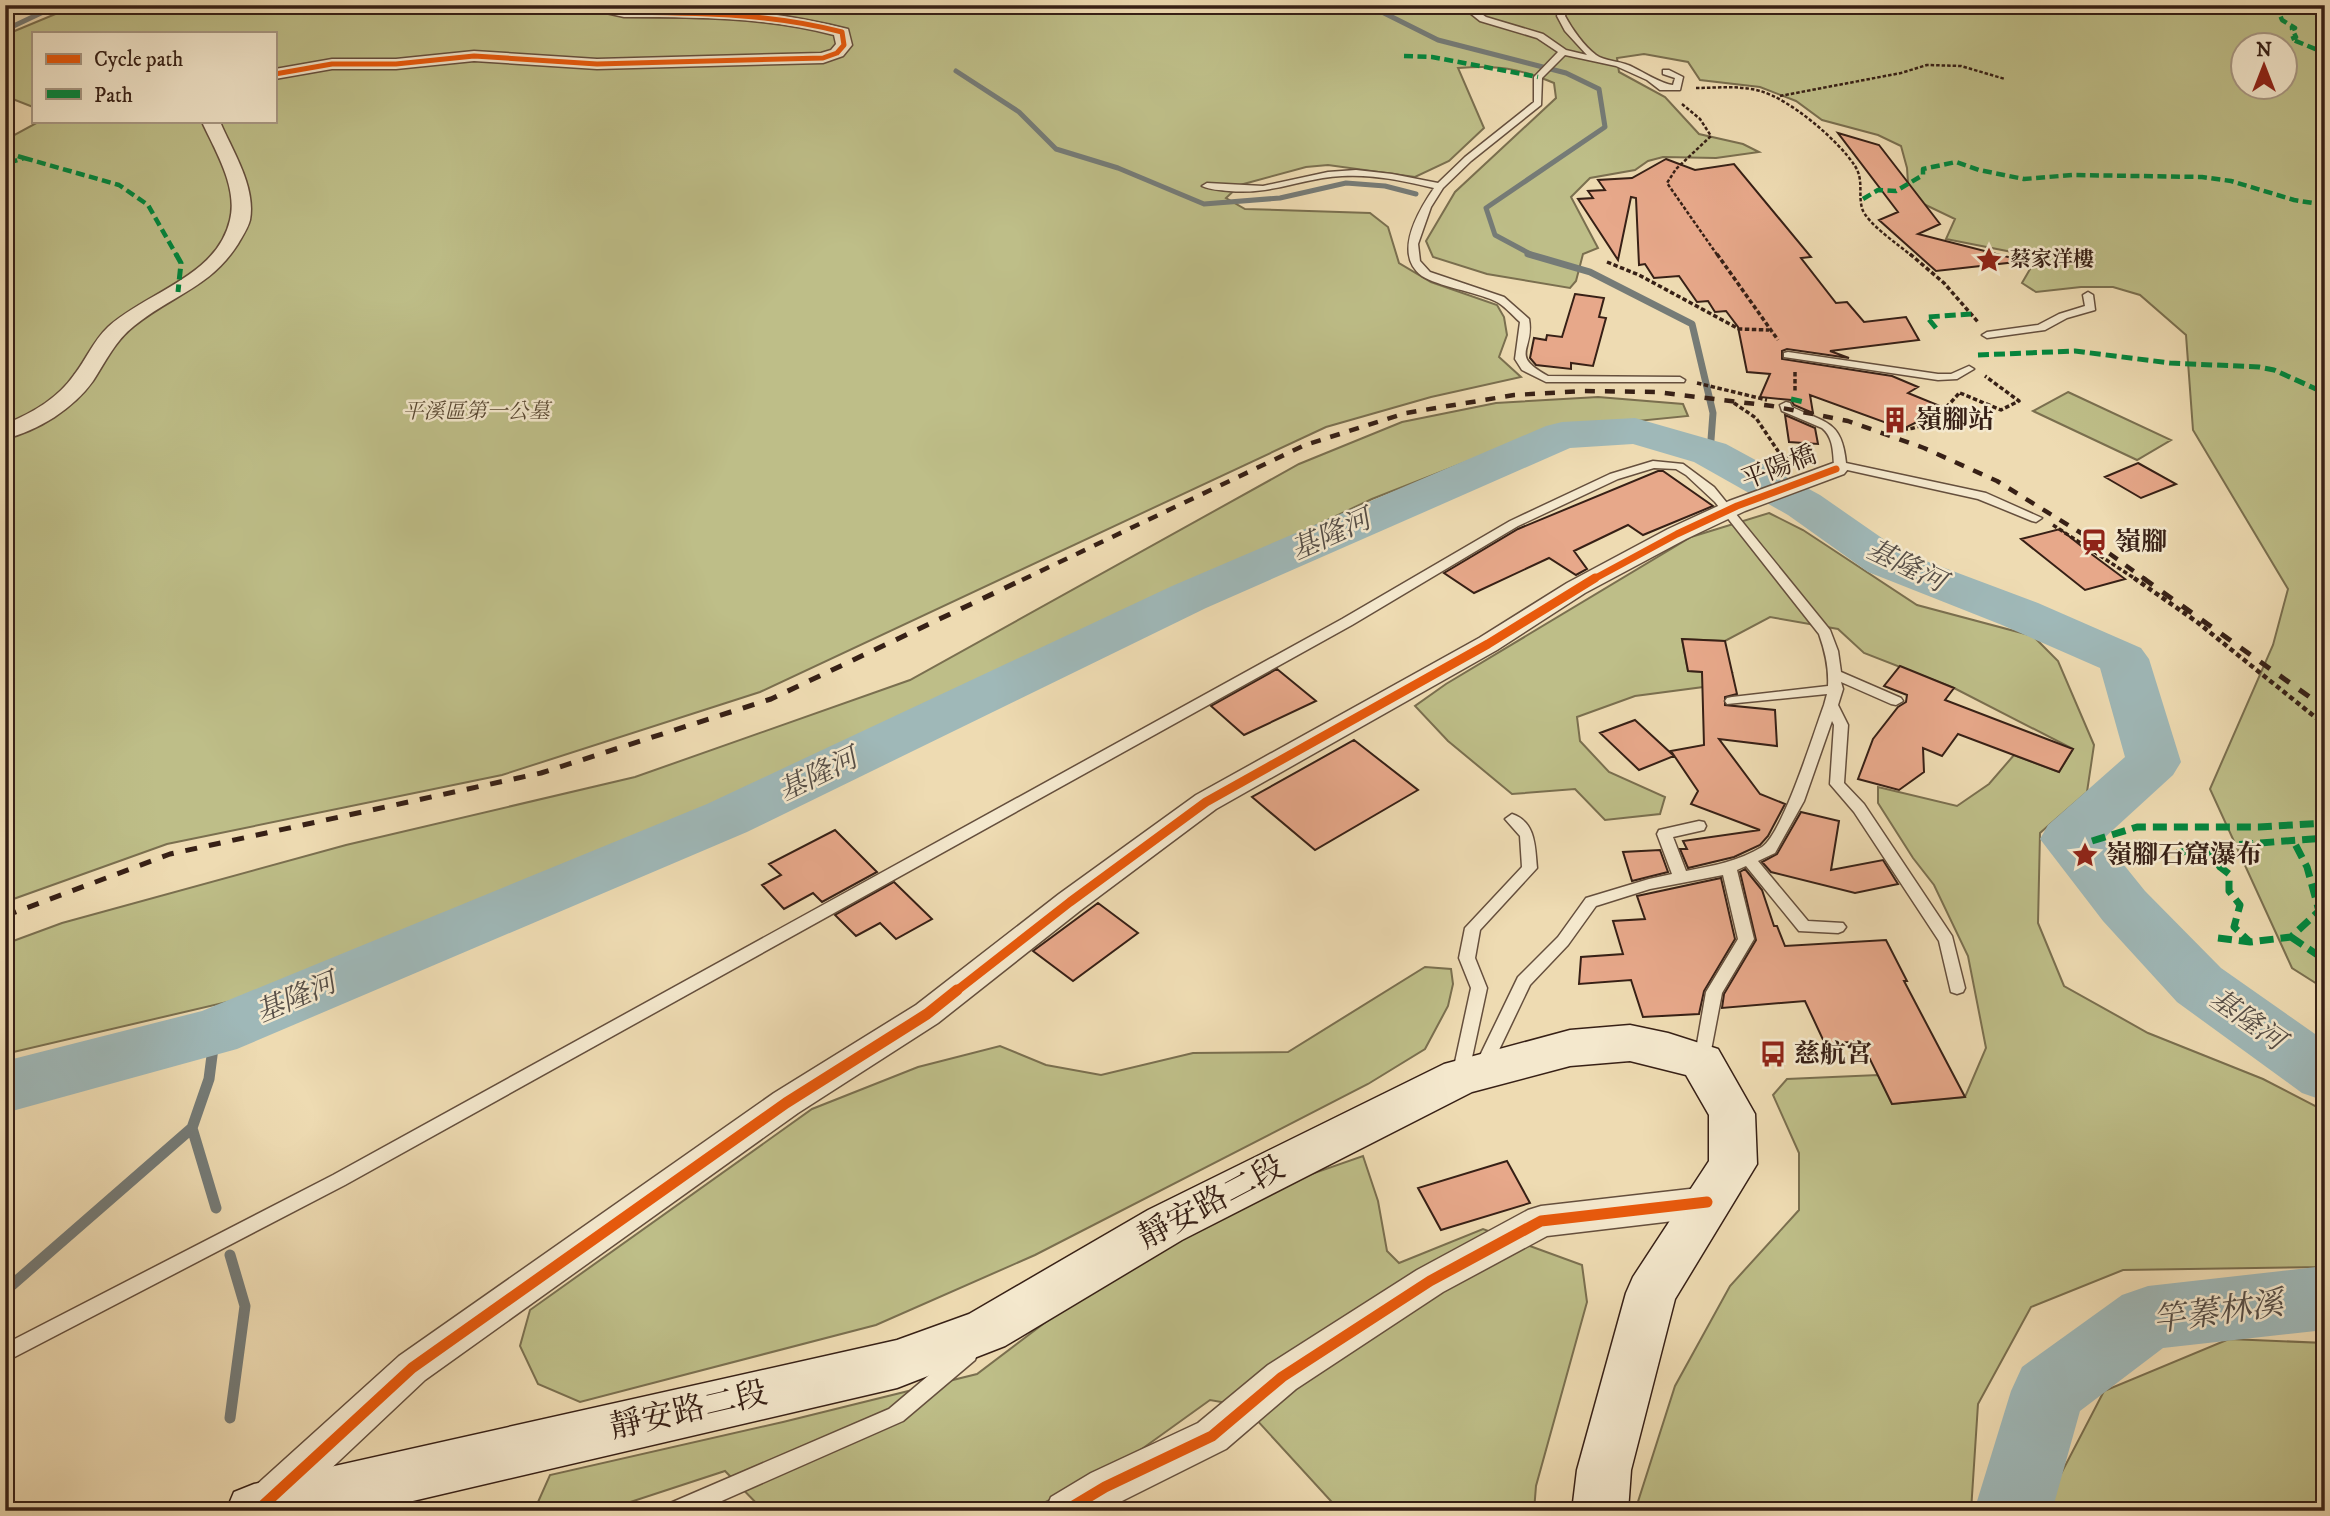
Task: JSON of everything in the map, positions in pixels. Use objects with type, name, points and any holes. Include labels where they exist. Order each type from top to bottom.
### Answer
[{"type":"main road","name":"靜安路二段","points":[[257,1510],[897,1364],[987,1330],[1165,1225],[1470,1074],[1570,1048],[1630,1043],[1702,1062]]},
{"type":"main road","points":[[1600,1511],[1604,1470],[1651,1293],[1733,1164],[1732,1114],[1702,1062]]},
{"type":"street","points":[[276,74],[332,64],[396,64],[474,56],[597,64],[823,58],[837,53],[844,45],[842,32],[814,23],[704,13],[624,12],[612,10],[607,5]]},
{"type":"street","points":[[5,432],[42,417],[80,383],[112,335],[147,307],[200,278],[222,258],[240,222],[241,200],[213,122]]},
{"type":"street","name":"平陽橋","points":[[257,1510],[412,1368],[786,1103],[928,1014],[1206,802],[1488,644],[1576,588],[1732,508],[1838,467]]},
{"type":"street","points":[[1065,1511],[1105,1487],[1212,1436],[1282,1377],[1430,1281],[1541,1221],[1707,1202]]},
{"type":"lane","points":[[1464,5],[1483,19],[1540,36],[1563,52],[1619,64],[1650,78],[1663,88],[1677,88],[1679,76],[1666,72]]},
{"type":"lane","points":[[1564,5],[1561,16],[1568,29],[1595,59]]},
{"type":"lane","points":[[1563,52],[1538,77],[1538,103],[1468,159],[1440,186],[1426,207],[1413,244],[1415,261],[1426,274],[1500,299],[1525,321],[1520,359],[1526,368],[1546,379],[1680,380]]},
{"type":"lane","points":[[1207,186],[1235,190],[1279,187],[1317,175],[1346,173],[1386,176],[1440,186]]},
{"type":"lane","points":[[1987,335],[2041,328],[2063,316],[2091,308],[2088,295]]},
{"type":"lane","points":[[1788,355],[1938,377],[1953,377],[1969,369]]},
{"type":"lane","points":[[1782,404],[1786,409],[1830,426],[1839,440],[1838,467],[1982,496],[2036,518]]},
{"type":"lane","points":[[5,1354],[339,1180],[1348,622],[1470,548],[1550,505],[1621,474],[1660,462],[1676,464],[1694,475],[1732,508],[1825,634],[1834,656],[1835,682],[1831,705],[1797,801],[1770,849],[1728,868],[1591,902],[1563,941],[1524,981],[1470,1074]]},
{"type":"lane","points":[[1732,701],[1835,682],[1896,701]]},
{"type":"lane","points":[[1831,705],[1841,725],[1837,784],[1859,808],[1947,940],[1957,988]]},
{"type":"lane","points":[[1470,1074],[1479,988],[1467,958],[1473,928],[1530,868],[1527,835],[1512,819]]},
{"type":"lane","points":[[1681,878],[1664,834],[1699,826]]},
{"type":"lane","points":[[1748,859],[1804,927],[1838,927]]},
{"type":"lane","points":[[1702,1062],[1714,992],[1746,939],[1728,868]]},
{"type":"lane","points":[[675,1511],[896,1415],[1020,1310]]},
{"type":"path","points":[[1677,88],[1741,88],[1779,97],[1859,79],[1901,73],[1927,65],[1961,66],[2005,79]]},
{"type":"path","points":[[1663,88],[1700,119],[1711,136],[1702,150],[1675,168],[1667,183],[1788,355],[1794,368],[1796,394],[1782,404],[1680,380]]},
{"type":"path","points":[[1779,97],[1856,166],[1863,199],[1862,208],[1867,215],[1944,282],[1987,335]]},
{"type":"path","points":[[1607,262],[1639,275],[1739,329],[1770,330]]},
{"type":"path","points":[[1938,377],[1959,393],[1982,400],[2001,410],[2019,401],[1985,376],[1969,369]]},
{"type":"path","points":[[1890,425],[1907,429],[1950,406],[1959,393]]},
{"type":"path","points":[[1734,403],[1756,418],[1780,454],[1797,459]]},
{"type":"path","points":[[2036,518],[2062,528],[2197,622],[2325,725]]},
{"type":"green space","name":"平溪區第一公墓","points":[[77,5],[2325,5],[2325,989],[2292,968],[2210,789],[2273,645],[2288,589],[2193,430],[2186,335],[2140,295],[2113,287],[2036,292],[2022,283],[2033,264],[2017,253],[1946,239],[1955,219],[1909,197],[1907,168],[1901,146],[1878,135],[1822,120],[1796,101],[1760,87],[1700,80],[1688,62],[1644,54],[1617,58],[1619,72],[1665,97],[1699,134],[1743,144],[1759,152],[1716,158],[1663,157],[1648,161],[1635,170],[1590,178],[1571,197],[1598,248],[1583,254],[1576,281],[1570,288],[1487,274],[1433,257],[1426,241],[1455,192],[1556,98],[1554,83],[1518,71],[1496,67],[1458,68],[1484,128],[1449,161],[1415,177],[1328,165],[1306,167],[1240,185],[1226,198],[1245,209],[1370,213],[1388,227],[1399,263],[1431,282],[1497,305],[1504,317],[1507,335],[1499,357],[1521,377],[1431,397],[1326,427],[760,692],[502,775],[167,844],[5,902],[5,140],[38,122],[276,122],[276,32],[32,32],[32,107],[5,96],[5,35]]},
{"type":"green space","points":[[2068,392],[2171,440],[2137,460],[2033,411]]},
{"type":"green space","points":[[1598,397],[1683,404],[1688,416],[1547,430],[1372,499],[670,830],[314,975],[257,995],[5,1054],[5,944],[62,923],[346,845],[635,777],[910,680],[1299,464],[1402,422],[1496,403]]},
{"type":"green space","points":[[1769,513],[1803,530],[1917,605],[2033,636],[2058,661],[2094,745],[2087,792],[2040,833],[2038,923],[2064,986],[2148,1033],[2263,1079],[2325,1111],[2325,1267],[2123,1270],[2031,1307],[1978,1404],[1971,1511],[1635,1511],[1675,1386],[1730,1286],[1799,1210],[1799,1153],[1773,1095],[1787,1079],[1878,1075],[1892,1104],[1965,1097],[1986,1048],[1968,956],[1934,885],[1913,858],[1878,803],[1878,787],[1957,806],[1989,784],[2014,755],[2059,772],[2073,749],[1954,688],[1864,653],[1838,629],[1770,617],[1725,641],[1682,639],[1688,671],[1732,673],[1726,684],[1635,696],[1577,717],[1580,741],[1609,772],[1665,797],[1660,814],[1605,820],[1575,789],[1512,794],[1448,741],[1415,706],[1446,684],[1691,537]]},
{"type":"green space","points":[[1425,967],[1451,969],[1453,984],[1448,1006],[1425,1049],[1368,1084],[1035,1255],[876,1325],[580,1402],[538,1384],[520,1346],[530,1310],[812,1109],[918,1067],[1000,1046],[1046,1065],[1101,1075],[1193,1053],[1288,1052]]},
{"type":"green space","points":[[1363,1156],[1378,1201],[1387,1251],[1399,1263],[1483,1229],[1582,1265],[1587,1302],[1536,1486],[1534,1511],[1340,1511],[1244,1406],[1210,1400],[1114,1469],[1027,1511],[764,1511],[725,1471],[603,1511],[534,1511],[550,1475],[977,1374],[1059,1312],[1260,1192]]},
{"type":"green space","points":[[2229,1339],[2325,1343],[2325,1511],[2047,1511],[2052,1491],[2104,1391]]},
{"type":"building","points":[[1838,133],[1879,145],[1940,224],[1918,234],[2016,259],[2016,262],[1936,271],[1879,220],[1898,212]]},
{"type":"building","points":[[1666,159],[1695,170],[1734,164],[1811,257],[1801,258],[1836,303],[1847,302],[1864,322],[1906,317],[1919,340],[1830,351],[1849,358],[1787,349],[1782,351],[1782,359],[1892,376],[1918,387],[1908,393],[1945,408],[1903,429],[1810,395],[1813,413],[1794,405],[1791,400],[1760,397],[1770,374],[1747,372],[1738,327],[1726,311],[1715,312],[1708,301],[1697,302],[1679,276],[1654,278],[1645,264],[1639,265],[1636,198],[1631,197],[1618,260],[1578,199],[1593,198],[1588,191],[1605,190],[1598,180],[1632,178]]},
{"type":"building","points":[[1575,294],[1604,298],[1599,317],[1606,318],[1593,366],[1571,363],[1571,369],[1536,365],[1530,358],[1534,338],[1546,340],[1547,335],[1562,337]]},
{"type":"building","points":[[1785,415],[1815,428],[1818,444],[1789,442]]},
{"type":"building","points":[[2138,463],[2176,484],[2141,498],[2105,477]]},
{"type":"building","points":[[1663,471],[1713,506],[1643,535],[1628,525],[1574,551],[1587,569],[1576,575],[1549,558],[1474,593],[1444,573],[1518,529]]},
{"type":"building","points":[[2060,529],[2125,579],[2085,590],[2021,539]]},
{"type":"building","points":[[1682,639],[1725,641],[1737,694],[1725,697],[1725,705],[1775,710],[1777,746],[1719,739],[1760,794],[1785,804],[1768,836],[1760,845],[1734,857],[1688,868],[1680,849],[1687,849],[1683,841],[1760,830],[1691,804],[1698,791],[1671,751],[1704,745],[1702,672],[1688,671]]},
{"type":"building","points":[[1900,666],[1954,688],[1945,700],[2073,749],[2059,772],[1958,734],[1942,756],[1923,748],[1924,772],[1899,790],[1858,779],[1873,739],[1898,707],[1906,702],[1907,695],[1884,686]]},
{"type":"building","points":[[1277,669],[1316,701],[1244,735],[1211,706]]},
{"type":"building","points":[[1635,720],[1674,756],[1639,770],[1600,733]]},
{"type":"building","points":[[1354,740],[1418,790],[1315,850],[1252,797]]},
{"type":"building","points":[[1801,812],[1839,821],[1831,870],[1883,860],[1898,884],[1855,893],[1771,872],[1762,862],[1777,854]]},
{"type":"building","points":[[835,830],[877,872],[822,902],[813,893],[784,909],[762,885],[781,875],[769,864]]},
{"type":"building","points":[[1660,850],[1668,872],[1632,881],[1623,852]]},
{"type":"building","points":[[1745,869],[1762,890],[1774,926],[1777,926],[1785,946],[1886,940],[1907,981],[1904,981],[1965,1097],[1892,1104],[1861,1041],[1825,1044],[1805,1001],[1722,1008],[1724,994],[1756,940],[1740,872]]},
{"type":"building","points":[[1721,878],[1735,939],[1704,991],[1699,1014],[1643,1017],[1631,980],[1579,984],[1581,957],[1623,954],[1613,921],[1645,919],[1637,896]]},
{"type":"building","points":[[894,882],[932,919],[896,939],[880,923],[856,936],[835,915]]},
{"type":"building","points":[[1098,903],[1138,933],[1073,981],[1033,951]]},
{"type":"building","points":[[1507,1161],[1530,1203],[1441,1230],[1418,1188]]},
{"type":"waterway","points":[[5,30],[58,5]]},
{"type":"waterway","points":[[1368,5],[1438,40],[1566,73],[1599,89],[1605,127],[1486,208],[1495,235],[1533,255]]},
{"type":"waterway","points":[[956,71],[1019,112],[1056,149],[1118,168],[1204,204],[1280,198],[1346,183],[1385,186],[1416,194]]},
{"type":"waterway","points":[[1528,254],[1533,255]]},
{"type":"waterway","points":[[1533,255],[1590,272],[1692,324],[1713,413],[1710,453]]},
{"type":"waterway","name":"基隆河","points":[[5,1087],[215,1032],[727,818],[1189,597],[1562,435],[1635,431],[1710,453],[1804,505],[1885,562],[2020,614],[2123,659],[2154,762],[2068,839],[2085,855],[2124,906],[2199,985],[2325,1075]]},
{"type":"waterway","points":[[192,1128],[209,1079],[215,1032]]},
{"type":"waterway","points":[[5,1291],[192,1128]]},
{"type":"waterway","points":[[192,1128],[216,1208]]},
{"type":"waterway","points":[[230,1255],[245,1306],[230,1418]]},
{"type":"waterway","name":"竿蓁林溪","points":[[2013,1511],[2048,1391],[2148,1318],[2325,1298]]},
{"type":"railway","points":[[1022,580],[1305,445],[1406,413],[1514,395],[1584,391],[1656,392],[1772,406],[1848,421],[1924,448],[1997,481],[2081,533],[2146,580]]},
{"type":"railway","points":[[5,916],[170,854],[541,773],[771,699],[1026,578]]},
{"type":"railway","points":[[2143,578],[2325,708]]},
{"type":"marked path","points":[[2286,5],[2280,15],[2282,20],[2295,28],[2292,29],[2296,37],[2291,39],[2325,53]]},
{"type":"marked path","points":[[1404,56],[1432,57],[1538,77]]},
{"type":"marked path","points":[[5,152],[24,158],[5,164]]},
{"type":"marked path","points":[[24,158],[119,185],[148,205],[181,263],[178,292]]},
{"type":"marked path","points":[[1863,199],[1878,190],[1896,191],[1923,175],[1923,169],[1956,162],[1979,170],[2024,179],[2072,175],[2202,177],[2231,181],[2294,200],[2325,205]]},
{"type":"marked path","points":[[1936,328],[1927,317],[1971,314]]},
{"type":"marked path","points":[[1978,355],[2075,351],[2170,363],[2259,367],[2274,370],[2325,393]]},
{"type":"marked path","points":[[1791,399],[1804,402]]},
{"type":"marked path","points":[[2092,841],[2137,827],[2259,827],[2325,823]]},
{"type":"marked path","points":[[2177,853],[2207,847],[2325,838]]},
{"type":"marked path","points":[[2218,938],[2250,942],[2291,937],[2319,911],[2307,867],[2293,840]]},
{"type":"marked path","points":[[2207,847],[2220,867],[2229,874],[2229,891],[2240,905],[2234,927],[2250,942]]},
{"type":"marked path","points":[[2291,937],[2325,960]]},
{"type":"cycle path","points":[[276,74],[332,64],[396,64],[474,56],[597,64],[823,58],[837,53],[844,45],[842,32],[789,20],[734,14],[624,12],[612,10],[607,5]]},
{"type":"cycle path","points":[[258,1510],[412,1368],[786,1103],[927,1014],[1070,902],[1206,802],[1488,644],[1576,588],[1677,534],[1737,506],[1836,469]]},
{"type":"cycle path","points":[[1065,1511],[1105,1487],[1212,1436],[1282,1377],[1430,1281],[1541,1221],[1707,1202]]},
{"type":"place","name":"蔡家洋樓","points":[[1989,260]]},
{"type":"place","name":"嶺腳站","points":[[1895,420]]},
{"type":"place","name":"嶺腳","points":[[2094,542]]},
{"type":"place","name":"嶺腳石窟瀑布","points":[[2085,855]]},
{"type":"place","name":"慈航宮","points":[[1773,1054]]}]
